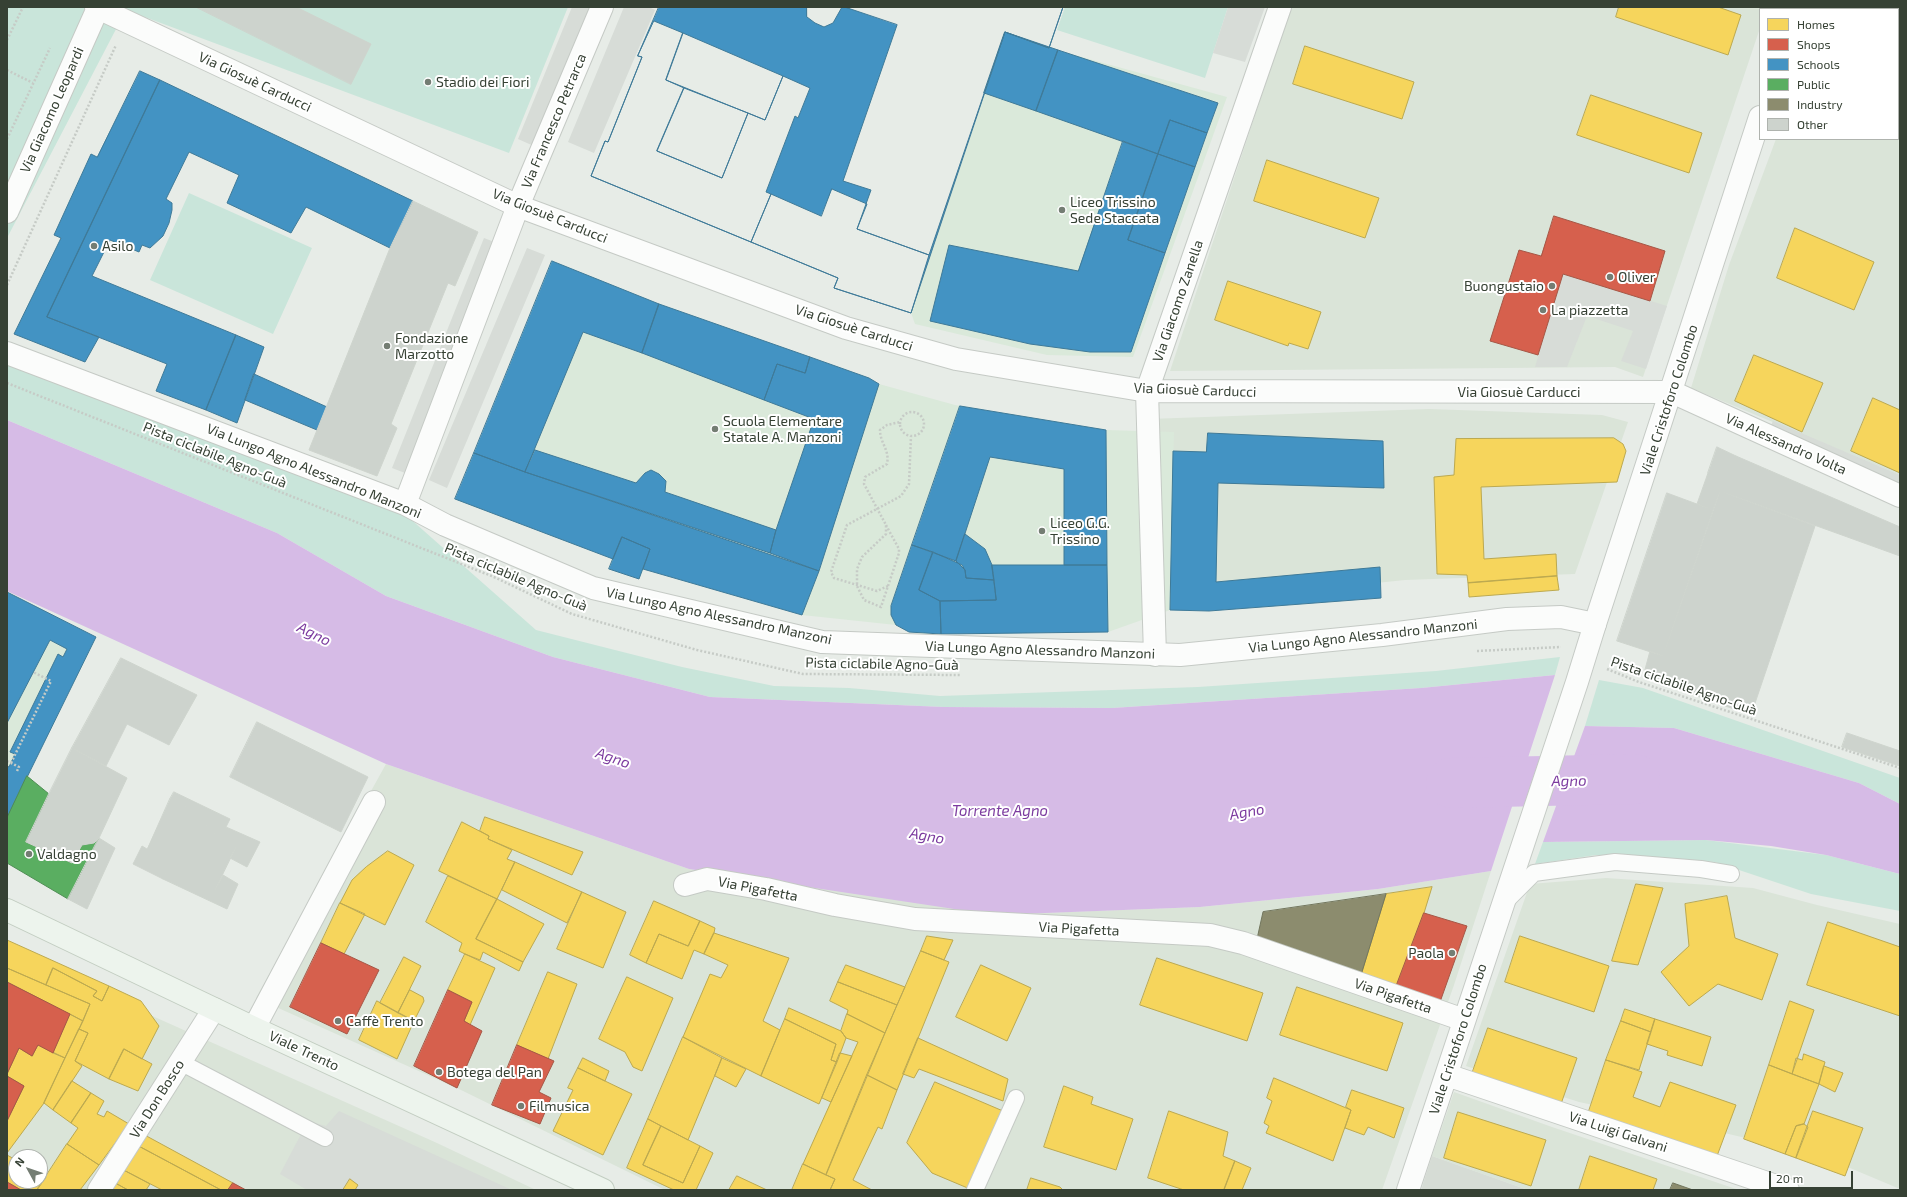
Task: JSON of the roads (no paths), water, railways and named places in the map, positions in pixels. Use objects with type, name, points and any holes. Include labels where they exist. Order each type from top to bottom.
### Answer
[{"type":"main road","name":"Viale Trento","points":[[7,910],[254,1028],[602,1190]]},
{"type":"street","name":"Via Francesco Petrarca","points":[[405,504],[518,206],[602,7]]},
{"type":"street","name":"Via Giacomo Zanella","points":[[1155,655],[1147,391],[1280,7]]},
{"type":"street","name":"Via Giosuè Carducci","points":[[97,8],[518,206],[846,328],[956,359],[1147,391],[1672,392]]},
{"type":"street","name":"Via Giacomo Leopardi","points":[[7,212],[97,8]]},
{"type":"street","name":"Viale Cristoforo Colombo","points":[[1408,1190],[1578,679],[1759,120]]},
{"type":"street","name":"Via Lungo Agno Alessandro Manzoni","points":[[7,353],[405,504],[444,525],[593,588],[822,642],[1180,655],[1366,636],[1507,619],[1561,617],[1595,624]]},
{"type":"street","name":"Via Alessandro Volta","points":[[1672,392],[1900,496]]},
{"type":"street","points":[[254,1028],[374,802]]},
{"type":"street","name":"Via Pigafetta","points":[[685,885],[707,879],[766,889],[835,905],[915,919],[1210,935],[1243,943],[1464,1020]]},
{"type":"street","name":"Via Don Bosco","points":[[99,1190],[214,1009]]},
{"type":"street","name":"Via Luigi Galvani","points":[[1446,1075],[1788,1190]]},
{"type":"lane","points":[[1506,896],[1534,873],[1615,862],[1701,869],[1731,874]]},
{"type":"lane","points":[[180,1062],[325,1138]]},
{"type":"lane","points":[[975,1190],[1016,1098]]},
{"type":"water","name":"Torrente Agno","points":[[7,420],[277,533],[386,596],[553,657],[710,697],[944,707],[1112,708],[1421,688],[1555,675],[1491,871],[1378,889],[1200,907],[994,915],[689,869],[386,764],[7,591]]},
{"type":"water","points":[[1585,726],[1674,728],[1859,783],[1900,804],[1900,874],[1826,855],[1771,846],[1706,840],[1543,842]]},
{"type":"waterway","name":"Agno","points":[[1451,783],[1635,779]]},
{"type":"place","name":"Stadio dei Fiori","points":[[428,82]]},
{"type":"place","name":"Liceo Trissino Sede Staccata","points":[[1062,210]]},
{"type":"place","name":"Asilo","points":[[94,246]]},
{"type":"place","name":"Oliver","points":[[1610,277]]},
{"type":"place","name":"Buongustaio","points":[[1552,286]]},
{"type":"place","name":"La piazzetta","points":[[1543,310]]},
{"type":"place","name":"Fondazione Marzotto","points":[[387,346]]},
{"type":"place","name":"Scuola Elementare Statale A. Manzoni","points":[[715,429]]},
{"type":"place","name":"Liceo G.G. Trissino","points":[[1042,531]]},
{"type":"place","name":"Valdagno","points":[[29,854]]},
{"type":"place","name":"Paola","points":[[1452,953]]},
{"type":"place","name":"Caffè Trento","points":[[338,1021]]},
{"type":"place","name":"Botega del Pan","points":[[439,1072]]},
{"type":"place","name":"Filmusica","points":[[521,1106]]}]
